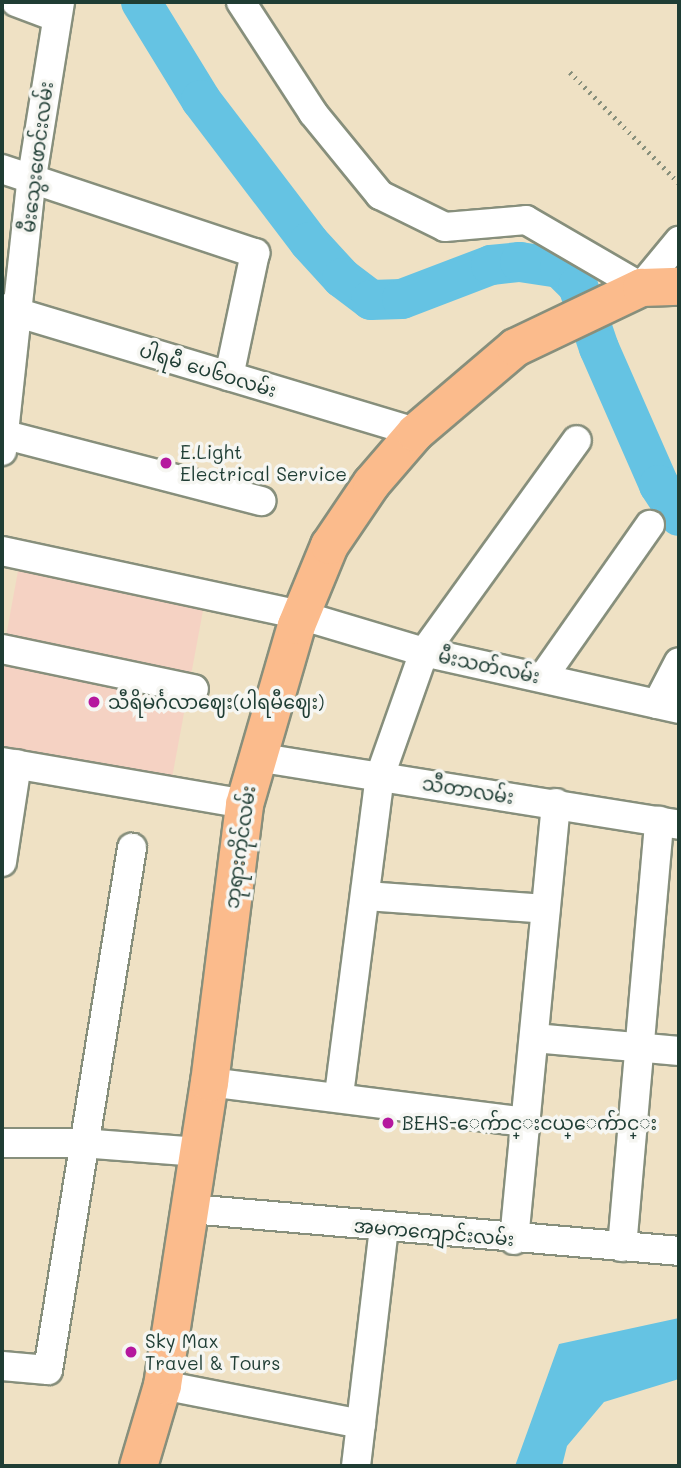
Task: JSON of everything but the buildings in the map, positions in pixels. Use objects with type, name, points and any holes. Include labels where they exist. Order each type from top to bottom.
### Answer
[{"type":"main road","points":[[629,294],[679,286]]},
{"type":"main road","name":"ဘုရားကိုင်လမ်း","points":[[138,1466],[162,1385],[209,1082],[244,804],[300,615],[329,545],[372,483],[415,432],[495,362],[549,329],[629,294]]},
{"type":"street","points":[[16,2],[58,9]]},
{"type":"street","points":[[241,2],[313,113],[380,195],[445,227],[526,220],[629,294],[679,241]]},
{"type":"street","name":"မီးသွေးဖောင်းလမ်း","points":[[3,440],[11,310],[58,9]]},
{"type":"street","points":[[2,169],[255,253],[229,376]]},
{"type":"street","name":"ပါရမီ ပေ၆ဝလမ်း","points":[[11,310],[415,432]]},
{"type":"street","points":[[3,440],[262,501]]},
{"type":"street","points":[[339,1095],[380,776],[424,652],[577,440]]},
{"type":"street","points":[[543,677],[650,525]]},
{"type":"street","name":"မီးသတ်လမ်း","points":[[2,551],[300,615],[424,652],[668,707]]},
{"type":"street","points":[[2,649],[194,689]]},
{"type":"street","points":[[668,707],[679,662]]},
{"type":"street","name":"သီတာလမ်း","points":[[256,757],[669,823]]},
{"type":"street","points":[[2,862],[9,763],[244,804]]},
{"type":"street","points":[[514,1240],[556,803]]},
{"type":"street","points":[[622,1247],[640,1047],[669,823]]},
{"type":"street","points":[[2,1366],[48,1370],[81,1143],[132,848]]},
{"type":"street","points":[[366,896],[546,909]]},
{"type":"street","points":[[534,1038],[679,1051]]},
{"type":"street","points":[[209,1082],[339,1095],[525,1122]]},
{"type":"street","points":[[2,1143],[81,1143],[199,1152]]},
{"type":"street","name":"အမကကျောင်းလမ်း","points":[[190,1209],[514,1240],[679,1251]]},
{"type":"street","points":[[356,1466],[384,1227]]},
{"type":"street","points":[[162,1385],[361,1424]]},
{"type":"path","points":[[570,72],[679,183]]},
{"type":"shaded area","name":"သီရိမင်္ဂလာဈေး(ပါရမီဈေး)","points":[[18,571],[204,605],[172,778],[2,747],[2,658]]},
{"type":"water","points":[[679,1318],[679,1379],[604,1402],[567,1446],[562,1466],[515,1466],[559,1344]]},
{"type":"waterway","points":[[141,2],[201,100],[309,242],[342,278],[371,300],[402,299],[491,265],[520,262],[560,268],[578,286],[599,348],[659,485],[679,516]]},
{"type":"place","name":"E.Light Electrical Service","points":[[166,463]]},
{"type":"place","name":"သီရိမင်္ဂလာဈေး(ပါရမီဈေး)","points":[[94,702]]},
{"type":"place","name":"BEHS-ေက်ာင္းငယ္ေက်ာင္း","points":[[388,1123]]},
{"type":"place","name":"Sky Max Travel & Tours","points":[[131,1352]]}]
